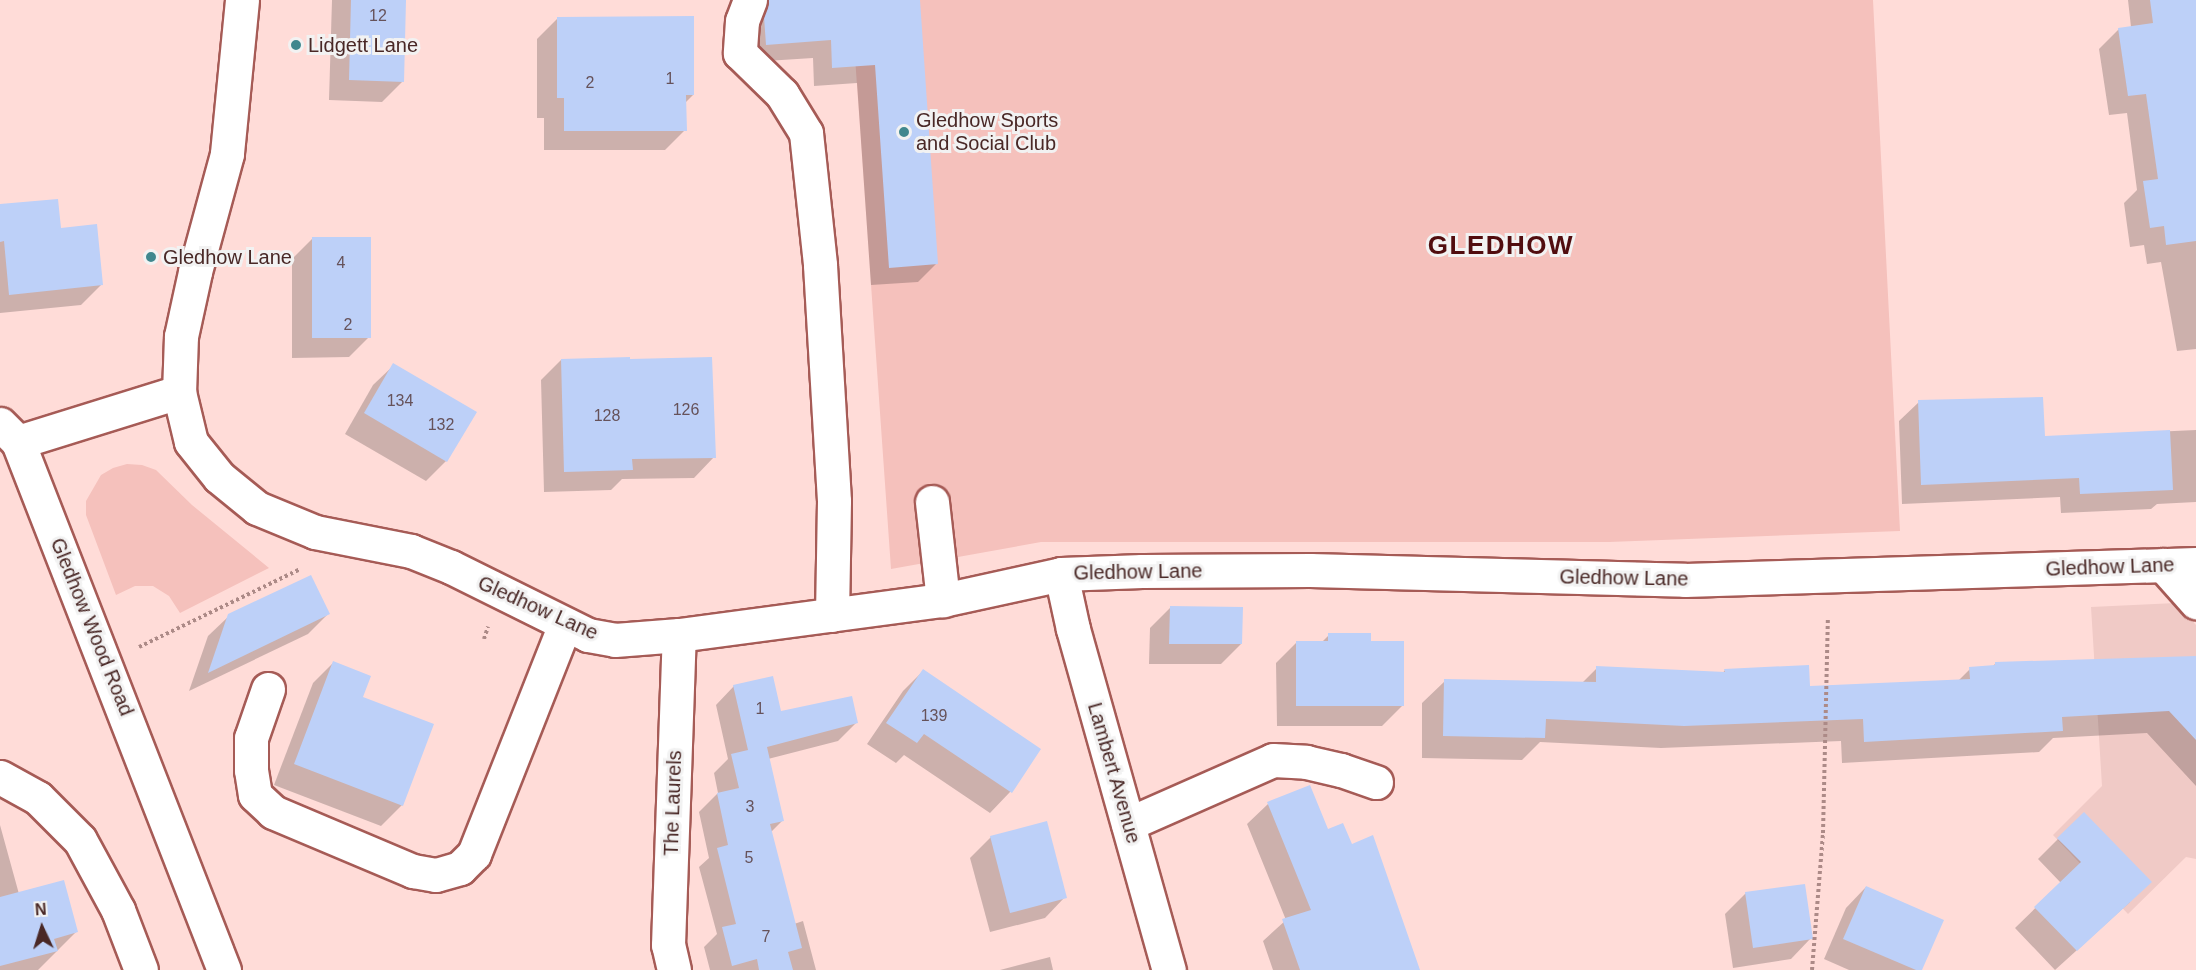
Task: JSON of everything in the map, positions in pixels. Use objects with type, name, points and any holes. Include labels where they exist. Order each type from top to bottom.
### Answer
[{"type":"street","points":[[179,392],[181,336],[195,272],[227,154],[242,0]]},
{"type":"street","points":[[750,0],[742,21],[740,53],[782,94],[806,133],[820,266],[834,501],[832,615]]},
{"type":"street","name":"Gledhow Wood Road","points":[[179,392],[9,433],[106,663],[224,970]]},
{"type":"street","name":"Gledhow Lane","points":[[179,392],[190,442],[219,477],[257,508],[315,532],[411,551],[451,567],[588,635],[615,640],[679,635],[943,600],[1062,574],[1310,570],[1685,580],[2196,564]]},
{"type":"street","points":[[932,502],[943,600]]},
{"type":"street","points":[[2163,565],[2196,602]]},
{"type":"street","name":"Lambert Avenue","points":[[1062,574],[1073,629],[1169,970]]},
{"type":"street","points":[[268,688],[251,738],[251,770],[255,795],[273,812],[413,871],[436,875],[460,868],[474,854],[565,624]]},
{"type":"street","name":"The Laurels","points":[[674,970],[668,945],[679,635]]},
{"type":"street","points":[[1128,824],[1274,760],[1306,762],[1341,770],[1376,782]]},
{"type":"street","points":[[0,777],[38,798],[80,840],[118,910],[141,970]]},
{"type":"path","points":[[106,663],[304,567]]},
{"type":"path","points":[[1812,970],[1823,833],[1827,618]]},
{"type":"shaded area","points":[[851,0],[1873,0],[1900,531],[1609,542],[1041,542],[891,569]]},
{"type":"shaded area","points":[[127,464],[142,465],[156,470],[192,505],[269,568],[180,613],[169,596],[153,586],[135,586],[116,595],[86,515],[86,501],[101,475]]},
{"type":"shaded area","points":[[2176,603],[2196,625],[2196,859],[2186,857],[2128,914],[2053,835],[2102,786],[2091,607]]},
{"type":"building","points":[[351,0],[406,0],[404,82],[349,80]]},
{"type":"building","name":"Gledhow Sports and Social Club","points":[[768,0],[920,0],[938,264],[889,268],[875,65],[832,68],[831,40],[766,45],[764,17]]},
{"type":"building","points":[[2150,0],[2196,0],[2196,241],[2166,245],[2164,226],[2150,228],[2143,181],[2158,179],[2146,94],[2128,96],[2118,28],[2153,23]]},
{"type":"building","points":[[694,16],[694,95],[686,95],[687,131],[564,131],[564,98],[557,98],[557,17]]},
{"type":"building","points":[[58,199],[61,228],[97,224],[103,285],[9,295],[4,241],[0,242],[0,204]]},
{"type":"building","points":[[312,237],[371,237],[371,338],[312,338]]},
{"type":"building","points":[[630,357],[630,359],[712,357],[716,458],[632,459],[633,470],[564,472],[561,359]]},
{"type":"building","points":[[393,363],[477,412],[447,462],[364,413]]},
{"type":"building","points":[[2043,397],[2045,436],[2170,430],[2173,490],[2080,494],[2079,478],[1921,485],[1918,400]]},
{"type":"building","points":[[311,575],[330,614],[208,673],[228,614]]},
{"type":"building","points":[[1170,606],[1243,607],[1242,644],[1169,644]]},
{"type":"building","points":[[1328,633],[1371,633],[1371,641],[1404,641],[1404,706],[1296,706],[1296,641],[1328,641]]},
{"type":"building","points":[[2196,656],[2196,740],[2169,711],[2062,717],[2063,731],[1864,742],[1863,719],[1684,726],[1546,719],[1545,738],[1443,736],[1444,679],[1596,682],[1596,666],[1725,672],[1724,669],[1809,665],[1810,686],[1970,679],[1969,667],[1995,665],[1995,662]]},
{"type":"building","points":[[333,661],[371,676],[363,697],[434,724],[403,806],[294,764]]},
{"type":"building","points":[[923,669],[1041,749],[1012,793],[924,734],[917,743],[886,723]]},
{"type":"building","points":[[773,676],[781,711],[852,696],[858,723],[767,747],[784,821],[770,824],[802,948],[788,952],[793,970],[759,970],[757,959],[732,966],[722,927],[736,924],[717,848],[728,845],[717,793],[739,788],[731,754],[748,750],[733,685]]},
{"type":"building","points":[[1310,785],[1328,829],[1343,823],[1352,844],[1373,835],[1420,970],[1300,970],[1282,919],[1311,910],[1267,802]]},
{"type":"building","points":[[2084,812],[2152,882],[2077,951],[2034,907],[2081,862],[2057,838]]},
{"type":"building","points":[[1047,821],[1067,898],[1010,913],[990,836]]},
{"type":"building","points":[[64,880],[78,932],[54,939],[58,951],[0,966],[0,897]]},
{"type":"building","points":[[1805,884],[1813,939],[1753,948],[1745,892]]},
{"type":"building","points":[[1866,886],[1944,920],[1922,970],[1916,970],[1843,939]]},
{"type":"place","name":"Lidgett Lane","points":[[296,45]]},
{"type":"place","name":"Gledhow Sports and Social Club","points":[[904,132]]},
{"type":"place","name":"Gledhow Lane","points":[[151,257]]},
{"type":"district","name":"GLEDHOW","points":[[1501,246]]}]
